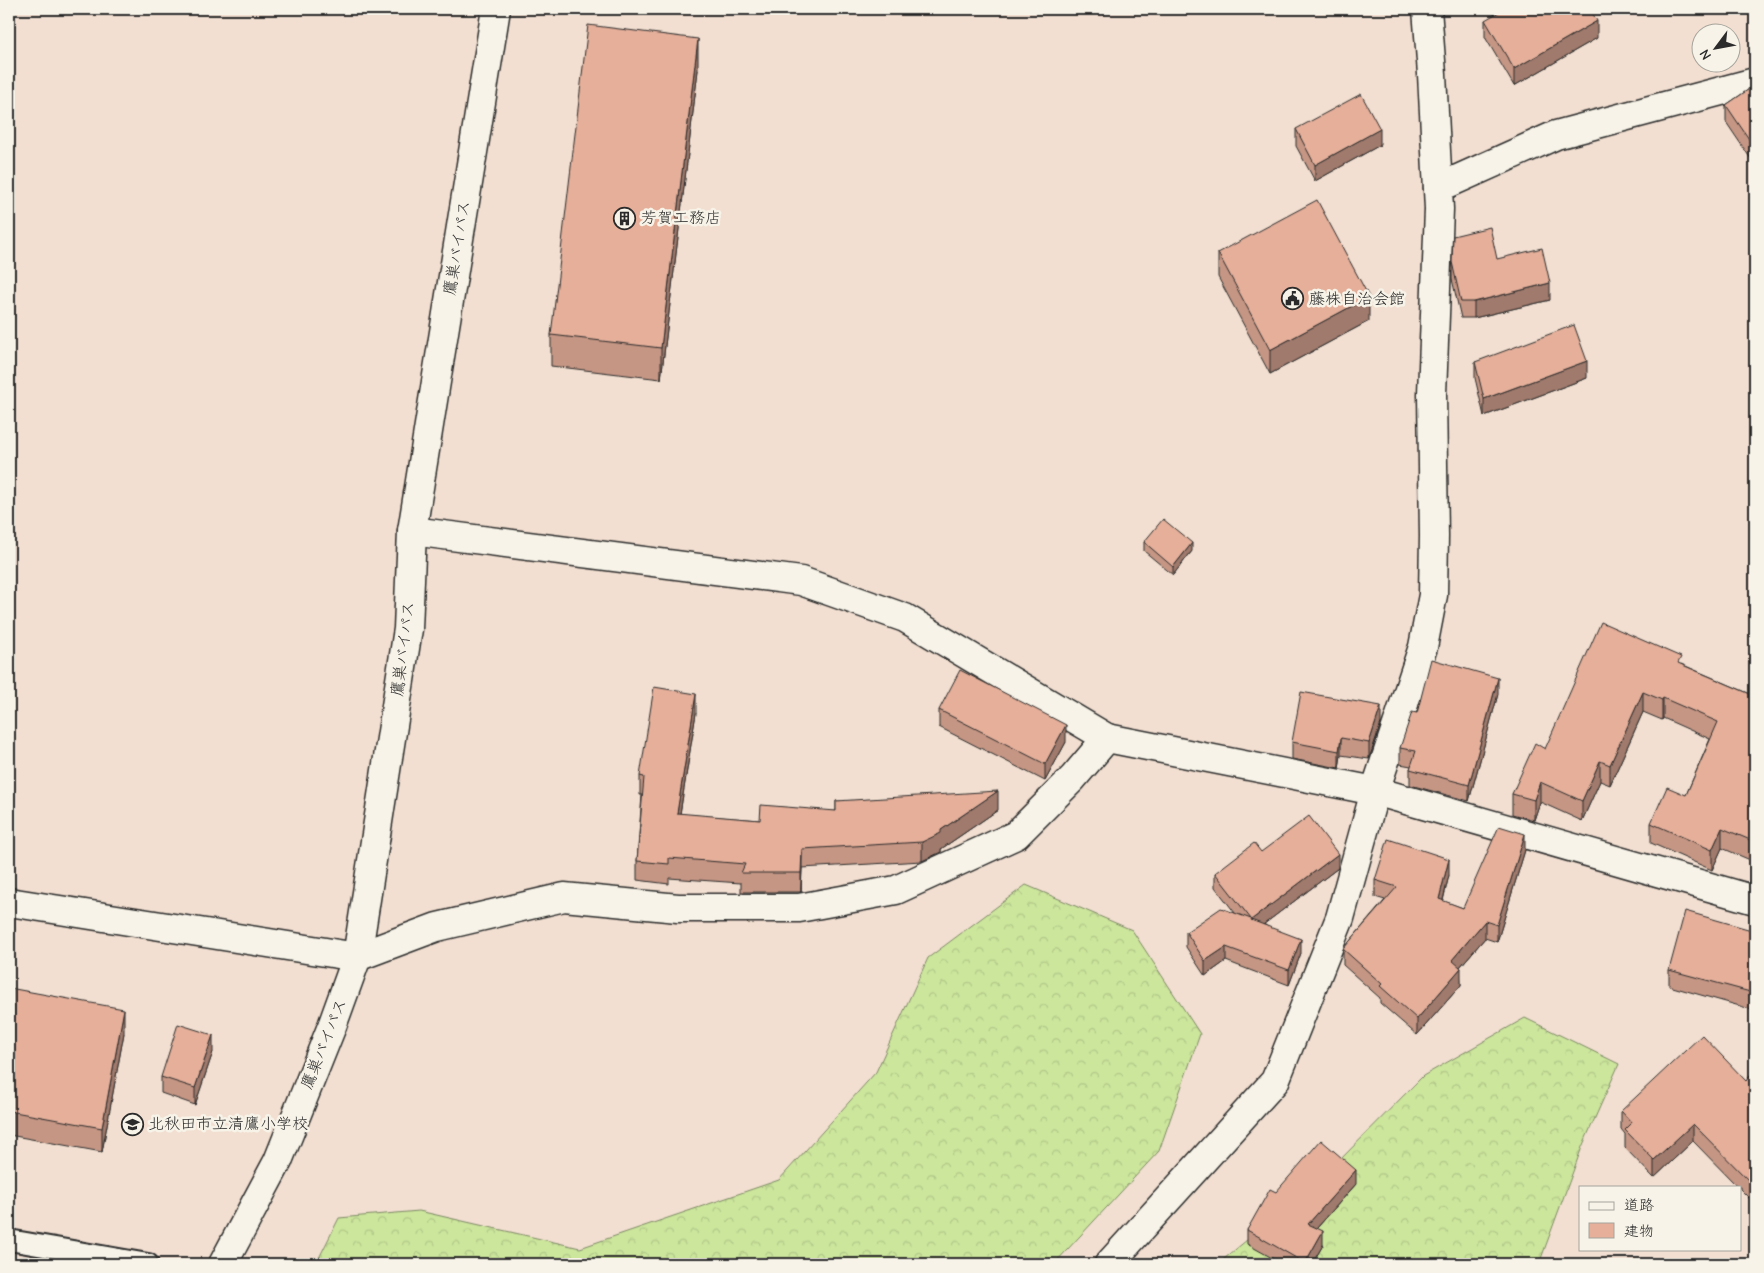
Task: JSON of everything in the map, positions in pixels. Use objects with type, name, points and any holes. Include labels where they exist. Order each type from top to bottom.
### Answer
[{"type":"main road","name":"鷹巣バイパス","points":[[223,1264],[278,1161],[332,1026],[356,957],[408,629],[412,531],[496,9]]},
{"type":"main road","points":[[1110,1264],[1275,1081],[1340,918],[1375,791],[1423,646],[1433,595],[1432,394],[1439,218],[1427,9]]},
{"type":"main road","points":[[1438,188],[1556,135],[1755,82]]},
{"type":"main road","points":[[412,531],[801,581],[905,618],[1107,738],[1375,791],[1755,900]]},
{"type":"main road","points":[[9,902],[356,957],[437,927],[564,898],[678,908],[799,908],[896,890],[1016,835],[1073,778],[1107,738]]},
{"type":"lane","points":[[9,1240],[148,1264]]},
{"type":"green space","points":[[1026,885],[1132,930],[1200,1034],[1159,1151],[1054,1264],[316,1264],[339,1218],[419,1211],[580,1248],[779,1180],[876,1072],[928,958]]},
{"type":"green space","points":[[1525,1018],[1619,1064],[1582,1147],[1539,1264],[1218,1264],[1324,1176],[1423,1076]]},
{"type":"building","points":[[1504,9],[1590,9],[1597,21],[1514,69],[1485,20]]},
{"type":"building","name":"芳賀工務店","points":[[588,25],[698,39],[661,348],[551,335]]},
{"type":"building","points":[[1755,85],[1755,148],[1726,105]]},
{"type":"building","points":[[1361,94],[1380,129],[1315,165],[1296,129]]},
{"type":"building","name":"藤株自治会館","points":[[1317,200],[1369,297],[1270,350],[1218,253]]},
{"type":"building","points":[[1490,227],[1497,259],[1542,248],[1550,283],[1474,302],[1461,302],[1452,262],[1453,236]]},
{"type":"building","points":[[1574,325],[1587,361],[1484,399],[1475,362]]},
{"type":"building","points":[[1163,519],[1192,543],[1173,567],[1144,542]]},
{"type":"building","points":[[1601,622],[1681,657],[1678,663],[1755,696],[1755,842],[1722,828],[1712,850],[1651,823],[1667,787],[1686,795],[1718,722],[1663,698],[1662,700],[1643,692],[1610,765],[1600,761],[1582,801],[1540,782],[1534,800],[1512,794],[1535,743],[1545,749]]},
{"type":"building","points":[[1431,659],[1498,678],[1469,785],[1410,769],[1416,751],[1400,748],[1412,712],[1417,713]]},
{"type":"building","points":[[960,670],[1066,725],[1045,764],[939,710]]},
{"type":"building","points":[[654,687],[696,694],[677,813],[760,820],[761,805],[836,811],[836,801],[998,791],[941,830],[941,833],[922,842],[802,849],[801,873],[741,873],[745,864],[669,858],[669,864],[637,861],[644,777],[640,776]]},
{"type":"building","points":[[1301,692],[1381,706],[1369,743],[1341,738],[1339,751],[1292,742]]},
{"type":"building","points":[[1309,816],[1338,854],[1251,920],[1301,939],[1289,970],[1226,947],[1205,961],[1186,932],[1221,908],[1251,919],[1215,873],[1254,843],[1261,852]]},
{"type":"building","points":[[1499,826],[1525,834],[1497,925],[1485,921],[1452,960],[1461,968],[1417,1019],[1343,949],[1397,887],[1375,880],[1388,839],[1449,859],[1439,899],[1463,908]]},
{"type":"building","points":[[1685,911],[1755,931],[1754,993],[1669,970]]},
{"type":"building","points":[[9,988],[124,1009],[102,1128],[9,1111]]},
{"type":"building","points":[[178,1024],[213,1035],[195,1088],[161,1077]]},
{"type":"building","points":[[1702,1035],[1746,1081],[1755,1070],[1755,1187],[1693,1124],[1654,1160],[1625,1130],[1632,1123],[1621,1111]]},
{"type":"building","points":[[1321,1140],[1356,1170],[1308,1224],[1323,1231],[1305,1263],[1247,1230],[1270,1189],[1276,1192]]},
{"type":"place","name":"芳賀工務店","points":[[625,218]]},
{"type":"place","name":"藤株自治会館","points":[[1293,299]]},
{"type":"place","name":"北秋田市立清鷹小学校","points":[[132,1124]]}]
